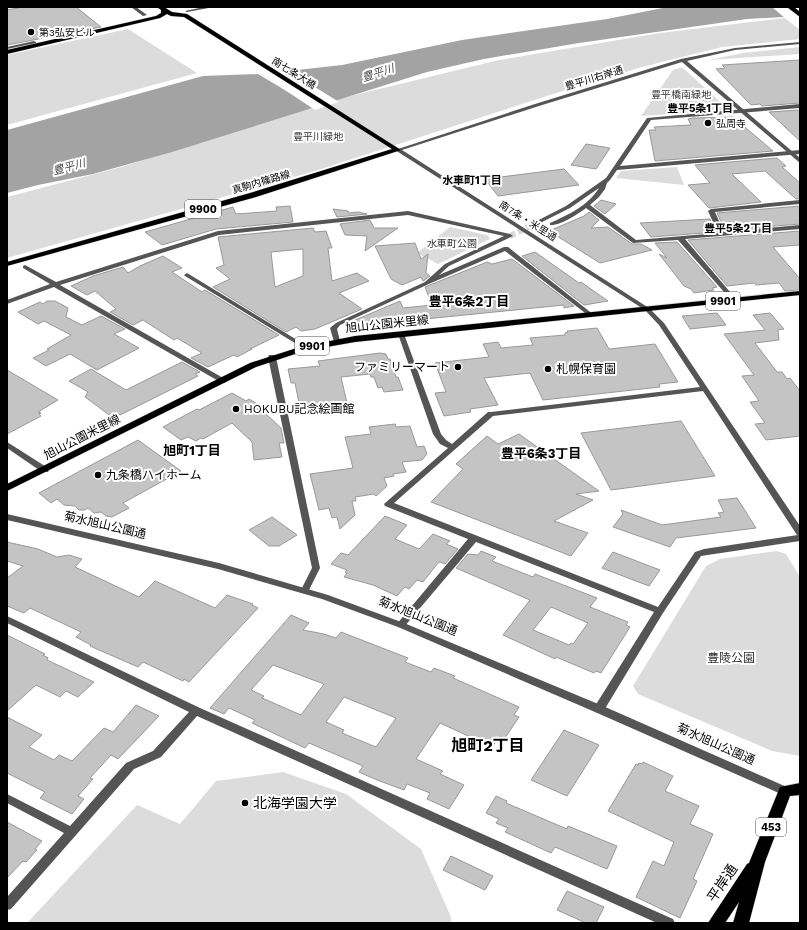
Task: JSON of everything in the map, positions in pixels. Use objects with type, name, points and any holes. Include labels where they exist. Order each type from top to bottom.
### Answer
[{"type":"highway","points":[[790,7],[800,15]]},
{"type":"highway","name":"平岸通","points":[[716,923],[757,862],[793,790]]},
{"type":"highway","name":"平岸通","points":[[742,923],[757,862]]},
{"type":"main road","points":[[180,7],[186,13]]},
{"type":"main road","points":[[162,8],[171,14],[186,13]]},
{"type":"main road","points":[[7,52],[158,17],[164,14],[162,8]]},
{"type":"main road","name":"南七条大橋","points":[[186,13],[395,149]]},
{"type":"main road","name":"真駒内篠路線","points":[[7,264],[253,195],[395,149]]},
{"type":"main road","name":"旭山公園米里線","points":[[7,488],[272,357],[306,347],[336,341],[800,293]]},
{"type":"street","points":[[133,7],[145,15]]},
{"type":"street","points":[[186,13],[212,7]]},
{"type":"street","points":[[7,48],[34,42]]},
{"type":"street","name":"豊平川右岸通","points":[[395,149],[683,60],[741,48],[800,43]]},
{"type":"street","points":[[683,60],[800,161]]},
{"type":"street","points":[[534,224],[568,207],[604,182],[616,168],[649,119],[800,106]]},
{"type":"street","name":"南7条・米里通","points":[[395,149],[647,309],[662,324],[800,533]]},
{"type":"street","points":[[616,168],[800,152]]},
{"type":"street","points":[[552,224],[586,205],[600,192],[603,188],[604,182]]},
{"type":"street","points":[[722,234],[711,211],[800,202]]},
{"type":"street","points":[[586,205],[635,242],[800,227]]},
{"type":"street","points":[[7,302],[56,284],[218,233],[408,213],[510,236],[447,266],[427,283]]},
{"type":"street","points":[[680,238],[734,300]]},
{"type":"street","points":[[336,341],[333,328],[338,324],[506,248],[591,315]]},
{"type":"street","points":[[26,267],[222,381]]},
{"type":"street","points":[[187,275],[306,347]]},
{"type":"street","points":[[402,334],[437,434],[443,442],[452,447]]},
{"type":"street","points":[[272,357],[316,568],[305,590]]},
{"type":"street","points":[[660,611],[473,539],[388,504],[486,418],[497,413],[705,389]]},
{"type":"street","points":[[7,444],[45,470]]},
{"type":"street","name":"菊水旭山公園通","points":[[7,518],[219,566],[305,590],[401,625],[793,790]]},
{"type":"street","points":[[599,709],[660,611],[698,554],[800,538]]},
{"type":"street","points":[[401,625],[473,539]]},
{"type":"street","points":[[7,619],[196,711],[669,923]]},
{"type":"street","points":[[7,905],[130,766],[157,754],[196,711]]},
{"type":"street","points":[[7,798],[72,832]]},
{"type":"green space","name":"豊平川緑地","points":[[785,18],[800,30],[800,39],[722,47],[642,67],[550,95],[315,171],[7,258],[7,197],[125,166],[309,106],[499,60],[660,33]]},
{"type":"green space","points":[[128,29],[197,73],[7,125],[7,55]]},
{"type":"green space","points":[[800,47],[800,54],[709,60],[743,53]]},
{"type":"green space","name":"豊平橋南緑地","points":[[683,68],[728,109],[641,116],[673,70]]},
{"type":"green space","points":[[677,167],[684,185],[616,178],[621,171]]},
{"type":"green space","name":"水車町公園","points":[[450,227],[487,235],[490,239],[438,264],[417,253]]},
{"type":"green space","name":"豊陵公園","points":[[777,551],[786,554],[800,577],[800,756],[772,751],[638,694],[633,686],[706,566],[720,559]]},
{"type":"green space","name":"北海学園大学","points":[[283,772],[346,794],[421,849],[451,917],[451,923],[27,923],[137,805],[180,824],[216,781]]},
{"type":"water","name":"豊平川","points":[[668,7],[800,7],[800,16],[747,19],[579,43],[484,59],[427,72],[172,152],[93,174],[7,193],[7,130],[203,76],[258,74],[293,95],[261,74],[342,65],[462,40],[607,19]]},
{"type":"pier","points":[[772,7],[800,7],[800,18],[786,19]]},
{"type":"pier","points":[[286,69],[339,102],[315,110],[258,72]]},
{"type":"building","points":[[23,7],[76,7],[101,27],[7,45],[7,10]]},
{"type":"building","points":[[800,60],[800,103],[762,106],[760,104],[751,105],[716,69],[725,68],[722,65]]},
{"type":"building","points":[[800,110],[800,141],[769,112]]},
{"type":"building","points":[[733,117],[773,151],[655,161],[649,130],[656,130],[654,127],[691,125],[688,119],[693,118]]},
{"type":"building","points":[[586,144],[610,148],[596,169],[571,165]]},
{"type":"building","points":[[777,158],[786,166],[782,167],[800,183],[800,199],[796,199],[765,171],[732,174],[761,202],[709,208],[688,185],[710,183],[695,165]]},
{"type":"building","points":[[564,169],[579,185],[498,196],[485,179]]},
{"type":"building","points":[[601,200],[616,204],[605,214],[594,206]]},
{"type":"building","points":[[290,206],[293,222],[216,229],[162,245],[145,232],[233,207],[236,214],[277,211],[276,207]]},
{"type":"building","points":[[800,206],[800,224],[725,230],[717,213]]},
{"type":"building","points":[[333,209],[348,211],[349,213],[358,212],[367,214],[337,217]]},
{"type":"building","points":[[589,212],[599,220],[591,228],[608,227],[632,244],[641,244],[652,250],[600,263],[549,231],[584,216]]},
{"type":"building","points":[[710,219],[716,232],[651,237],[640,223]]},
{"type":"building","points":[[370,220],[374,228],[398,228],[365,251],[367,236],[345,235],[340,224]]},
{"type":"building","points":[[313,228],[315,232],[326,231],[332,248],[328,248],[332,281],[357,273],[369,281],[339,293],[362,309],[315,329],[301,331],[296,327],[286,332],[213,287],[230,279],[216,268],[224,265],[218,237]],"holes":[[[303,249],[303,276],[275,287],[271,252]]]},
{"type":"building","points":[[800,231],[800,245],[773,247],[800,279],[800,290],[785,291],[779,283],[756,285],[754,283],[727,286],[688,240]]},
{"type":"building","points":[[677,242],[717,287],[712,288],[714,290],[694,293],[691,289],[684,286],[659,254],[667,258],[655,243]]},
{"type":"building","points":[[415,243],[421,259],[428,254],[426,273],[430,276],[423,281],[421,277],[402,285],[391,279],[375,246]]},
{"type":"building","points":[[535,252],[579,283],[581,282],[608,301],[584,305],[522,256]]},
{"type":"building","points":[[163,256],[182,268],[172,272],[202,292],[205,290],[279,335],[237,357],[234,355],[208,367],[191,358],[202,353],[177,338],[174,340],[143,320],[133,325],[110,312],[116,309],[95,291],[87,295],[71,286],[93,276],[123,267],[128,273]]},
{"type":"building","points":[[512,259],[574,306],[564,308],[564,305],[346,327],[346,325],[353,321],[400,301],[403,308],[432,305],[425,287],[487,262],[492,264]]},
{"type":"building","points":[[47,301],[55,301],[68,308],[66,317],[82,325],[101,316],[125,329],[114,334],[139,348],[97,370],[70,354],[46,366],[33,358],[49,350],[47,349],[71,335],[44,321],[38,324],[18,312],[40,302],[43,304]]},
{"type":"building","points":[[717,313],[726,325],[690,329],[682,316]]},
{"type":"building","points":[[770,313],[784,329],[778,330],[779,340],[755,343],[777,372],[782,372],[787,379],[790,378],[800,391],[800,436],[766,440],[755,424],[765,423],[750,402],[759,401],[742,376],[754,375],[724,334],[765,330],[753,315]]},
{"type":"building","points":[[597,328],[609,349],[655,344],[678,382],[659,384],[660,387],[543,400],[530,373],[484,378],[498,405],[470,409],[471,412],[444,416],[435,393],[446,392],[435,363],[489,357],[483,344],[498,342],[501,348],[533,345],[530,338],[565,335],[565,333],[568,332],[567,331]]},
{"type":"building","points":[[380,353],[386,354],[388,359],[390,359],[396,377],[398,377],[403,390],[384,392],[382,387],[378,388],[374,377],[371,377],[370,374],[341,377],[347,403],[300,408],[295,383],[291,383],[288,369],[320,366],[318,361]]},
{"type":"building","points":[[182,362],[200,372],[195,374],[198,376],[120,415],[118,414],[112,417],[85,397],[88,392],[69,381],[91,369],[126,390]]},
{"type":"building","points":[[7,370],[58,400],[38,412],[41,413],[39,414],[41,416],[7,434]]},
{"type":"building","points":[[232,393],[246,401],[249,399],[269,411],[264,412],[281,428],[284,443],[279,443],[282,457],[254,460],[252,442],[232,423],[203,439],[201,438],[196,441],[188,437],[181,440],[163,427]]},
{"type":"building","points":[[681,421],[715,476],[611,490],[581,433]]},
{"type":"building","points":[[395,424],[396,427],[410,426],[417,447],[424,446],[427,454],[422,460],[402,462],[406,472],[393,474],[394,476],[384,478],[387,486],[376,496],[374,494],[355,497],[356,501],[352,501],[355,515],[340,529],[337,517],[332,518],[329,508],[319,510],[310,474],[353,468],[345,437],[371,434],[369,427]]},
{"type":"building","points":[[519,434],[599,491],[576,494],[593,500],[554,521],[588,533],[571,556],[431,502],[463,469],[456,464],[487,436],[498,444]]},
{"type":"building","name":"九条橋ハイホーム","points":[[138,440],[181,471],[123,503],[129,508],[112,517],[106,516],[101,512],[94,513],[88,508],[85,510],[79,510],[75,506],[64,505],[57,499],[51,503],[39,493]]},
{"type":"building","points":[[737,498],[756,528],[676,538],[670,547],[613,527],[623,514],[621,510],[662,525],[721,517],[718,513],[724,512],[718,500]]},
{"type":"building","points":[[385,516],[407,525],[395,539],[419,549],[433,534],[450,541],[446,544],[458,549],[445,564],[440,562],[438,563],[423,582],[417,580],[409,589],[405,587],[397,596],[373,585],[344,577],[347,570],[331,564],[341,553],[348,555]]},
{"type":"building","points":[[272,517],[297,535],[279,546],[269,546],[249,530]]},
{"type":"building","points":[[7,542],[38,549],[57,557],[69,555],[82,559],[75,567],[139,597],[155,581],[215,608],[227,595],[253,604],[252,605],[258,608],[189,682],[184,679],[183,681],[143,662],[138,667],[90,646],[91,645],[76,637],[81,632],[30,608],[24,613],[7,606],[7,578],[23,566],[7,561]]},
{"type":"building","points":[[481,551],[496,557],[492,561],[533,577],[535,574],[597,598],[590,607],[628,622],[626,625],[630,627],[601,673],[596,671],[594,673],[556,657],[555,659],[503,635],[530,600],[456,568],[468,554],[478,555]],"holes":[[[551,607],[588,623],[573,644],[571,643],[569,645],[533,630]]]},
{"type":"building","points":[[613,552],[660,570],[649,586],[602,568]]},
{"type":"building","points":[[291,615],[309,623],[303,630],[336,638],[341,632],[408,658],[405,662],[431,672],[434,668],[455,676],[453,678],[519,707],[514,715],[519,717],[505,738],[500,736],[492,747],[440,723],[416,759],[443,771],[440,774],[464,785],[449,809],[427,799],[430,793],[407,784],[404,790],[377,780],[359,772],[363,766],[309,743],[305,748],[252,723],[255,720],[229,708],[224,714],[210,708]],"holes":[[[273,665],[324,684],[301,715],[262,698],[264,696],[251,690]],[[344,697],[396,718],[376,747],[342,733],[344,730],[326,722]]]},
{"type":"building","points":[[7,635],[45,654],[43,655],[48,658],[47,660],[94,682],[78,697],[66,691],[60,697],[36,685],[7,711]]},
{"type":"building","points":[[136,705],[159,716],[118,759],[111,755],[90,778],[93,779],[78,796],[84,799],[72,814],[40,798],[45,792],[7,773],[7,717],[42,735],[29,747],[54,760],[59,755],[72,761],[104,728],[113,732]]},
{"type":"building","points":[[564,730],[599,745],[567,796],[531,780]]},
{"type":"building","points":[[643,762],[673,776],[665,791],[699,806],[690,824],[713,834],[693,879],[697,881],[680,918],[636,897],[653,861],[664,866],[674,842],[608,811],[636,764],[642,764]]},
{"type":"building","points":[[496,796],[507,801],[506,803],[567,829],[568,826],[617,846],[607,869],[555,847],[551,853],[505,832],[508,828],[496,823],[499,819],[486,813]]},
{"type":"building","points":[[7,822],[42,841],[35,849],[37,850],[26,862],[23,861],[7,878]]},
{"type":"building","points":[[451,856],[493,876],[485,890],[443,870]]},
{"type":"building","points":[[567,891],[604,907],[596,923],[586,923],[557,910]]},
{"type":"tunnel","points":[[510,236],[534,224]]},
{"type":"place","name":"第3弘安ビル","points":[[31,32]]},
{"type":"place","name":"弘周寺","points":[[708,123]]},
{"type":"place","name":"ファミリーマート","points":[[458,367]]},
{"type":"place","name":"札幌保育園","points":[[548,369]]},
{"type":"place","name":"HOKUBU記念絵画館","points":[[236,409]]},
{"type":"place","name":"九条橋ハイホーム","points":[[98,475]]},
{"type":"place","name":"北海学園大学","points":[[245,803]]},
{"type":"district","name":"豊平5条1丁目","points":[[700,108]]},
{"type":"district","name":"水車町1丁目","points":[[472,180]]},
{"type":"district","name":"豊平5条2丁目","points":[[738,228]]},
{"type":"district","name":"豊平6条2丁目","points":[[469,301]]},
{"type":"district","name":"旭町1丁目","points":[[192,450]]},
{"type":"district","name":"豊平6条3丁目","points":[[541,453]]},
{"type":"district","name":"旭町2丁目","points":[[488,745]]}]
